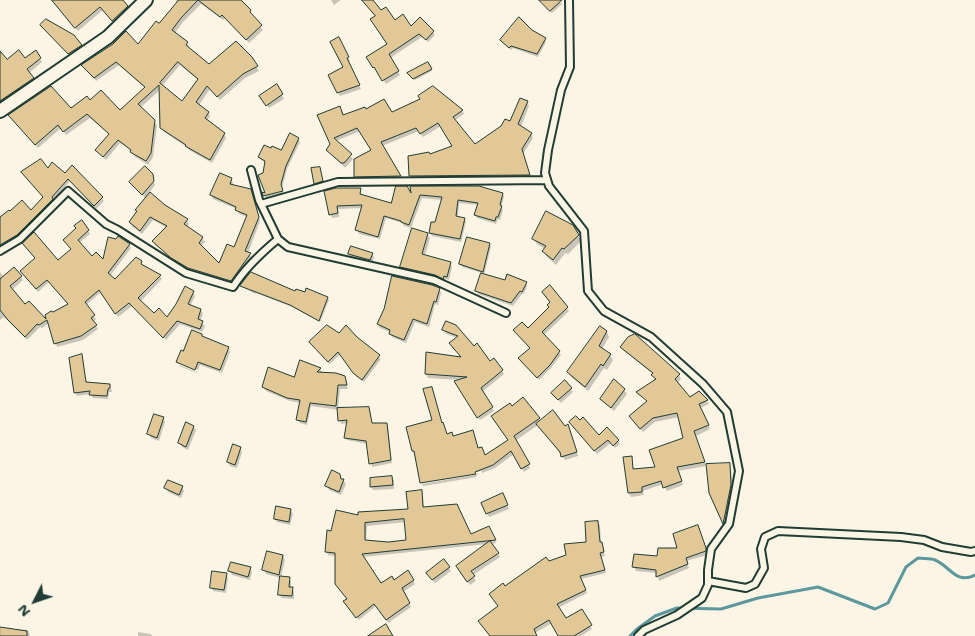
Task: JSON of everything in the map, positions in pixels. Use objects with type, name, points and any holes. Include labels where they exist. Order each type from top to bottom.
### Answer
[{"type":"street","points":[[0,111],[108,37],[146,0]]},
{"type":"lane","points":[[569,0],[570,66],[561,90],[548,150],[545,173],[549,186],[584,231],[588,291],[604,311],[651,337],[703,384],[727,412],[740,471],[730,524],[712,549],[708,570],[708,586],[702,598],[677,615],[644,630],[638,636]]},
{"type":"lane","points":[[251,170],[261,204],[278,239],[288,247],[434,280],[506,313]]},
{"type":"lane","points":[[261,204],[338,182],[547,180]]},
{"type":"lane","points":[[0,251],[20,238],[68,191],[106,224],[186,273],[233,287],[257,256],[278,239]]},
{"type":"lane","points":[[708,581],[746,588],[755,584],[764,568],[761,549],[765,538],[778,531],[909,538],[924,540],[942,547],[975,551]]},
{"type":"building","points":[[52,0],[123,0],[128,6],[112,21],[100,7],[75,28]]},
{"type":"building","points":[[179,0],[198,0],[172,30],[188,42],[186,45],[209,64],[236,41],[258,66],[243,74],[217,97],[207,86],[196,102],[209,112],[205,118],[225,133],[210,160],[185,146],[160,128],[159,85],[138,104],[155,120],[151,153],[146,161],[130,152],[131,150],[118,140],[103,157],[95,150],[109,134],[87,114],[63,132],[58,125],[35,145],[8,115],[51,86],[71,108],[87,96],[90,100],[101,90],[120,110],[145,87],[116,62],[94,78],[81,65],[113,44],[126,31],[138,44],[156,21],[159,23]],"holes":[[[178,62],[198,79],[182,101],[160,83]]]},
{"type":"building","points":[[198,0],[241,0],[262,25],[246,40],[222,15],[220,17]]},
{"type":"building","points":[[362,0],[373,0],[381,10],[386,7],[395,20],[403,14],[411,26],[420,17],[434,31],[426,40],[419,34],[389,54],[399,71],[382,81],[366,57],[387,44],[370,19],[375,16]]},
{"type":"building","points":[[539,0],[562,0],[550,11]]},
{"type":"building","points":[[519,17],[532,30],[546,38],[537,54],[511,46],[509,48],[500,40]]},
{"type":"building","points":[[46,19],[74,35],[82,45],[68,54],[40,25]]},
{"type":"building","points":[[339,37],[360,85],[337,93],[328,75],[343,67],[330,42]]},
{"type":"building","points":[[19,50],[25,58],[36,50],[41,58],[27,69],[34,78],[0,101],[0,51],[7,59]]},
{"type":"building","points":[[428,62],[432,69],[413,79],[407,73]]},
{"type":"building","points":[[277,84],[283,94],[266,106],[259,96]]},
{"type":"building","points":[[433,86],[463,110],[453,117],[475,144],[501,126],[505,119],[510,121],[520,98],[528,101],[518,124],[532,133],[522,149],[530,175],[409,176],[408,156],[429,152],[430,154],[452,146],[438,123],[420,134],[416,128],[381,142],[401,176],[354,177],[354,159],[371,150],[357,128],[334,138],[352,154],[344,163],[341,163],[326,150],[330,144],[317,115],[340,106],[343,115],[365,107],[366,109],[384,99],[392,112],[420,99],[418,96]]},
{"type":"building","points":[[290,133],[299,138],[286,166],[281,184],[283,191],[263,196],[262,192],[265,193],[258,175],[263,173],[265,161],[258,157],[264,145],[281,150]]},
{"type":"building","points":[[41,159],[48,168],[52,162],[65,173],[72,165],[103,197],[94,206],[68,179],[52,197],[53,199],[17,235],[0,245],[0,217],[22,200],[31,210],[43,197],[21,172]]},
{"type":"building","points":[[145,166],[153,174],[154,181],[142,195],[129,182]]},
{"type":"building","points":[[320,167],[323,181],[314,184],[311,168]]},
{"type":"building","points":[[220,173],[232,178],[230,184],[251,189],[259,217],[245,251],[251,253],[231,281],[188,268],[171,258],[152,241],[167,226],[150,217],[140,231],[129,222],[137,211],[135,210],[150,192],[165,205],[188,219],[184,224],[203,237],[199,243],[219,263],[227,244],[234,247],[247,215],[235,210],[236,207],[210,195]]},
{"type":"building","points":[[396,186],[407,186],[411,193],[410,186],[479,186],[503,193],[500,205],[502,206],[495,221],[474,215],[478,203],[458,200],[456,216],[465,218],[460,239],[429,233],[431,222],[435,222],[442,197],[420,195],[409,225],[384,216],[378,237],[355,230],[362,205],[337,206],[338,213],[329,215],[324,191],[336,188],[361,188],[360,194],[391,203]]},
{"type":"building","points":[[546,211],[573,225],[579,235],[564,249],[562,248],[553,260],[542,251],[546,246],[532,239]]},
{"type":"building","points":[[82,220],[89,230],[78,240],[92,256],[96,252],[103,259],[108,237],[116,239],[118,236],[130,244],[108,273],[115,279],[136,257],[142,261],[141,264],[161,275],[138,298],[154,313],[159,308],[167,317],[185,286],[194,291],[188,304],[201,309],[198,319],[203,321],[200,329],[177,321],[163,338],[129,303],[115,314],[99,290],[85,302],[95,315],[91,318],[97,325],[81,336],[54,344],[47,320],[39,325],[37,324],[25,337],[0,310],[0,279],[14,267],[22,276],[10,286],[25,304],[29,301],[46,319],[45,315],[68,304],[47,280],[36,289],[20,271],[35,258],[22,243],[34,232],[58,260],[71,249],[63,240],[76,228],[74,226]]},
{"type":"building","points":[[412,228],[428,233],[422,254],[451,262],[447,277],[444,276],[443,279],[435,275],[400,267]]},
{"type":"building","points":[[467,237],[490,243],[483,272],[459,264]]},
{"type":"building","points":[[351,246],[373,253],[370,260],[348,254]]},
{"type":"building","points":[[251,272],[295,291],[296,289],[305,292],[306,288],[328,297],[319,321],[290,305],[240,286]]},
{"type":"building","points":[[481,273],[505,280],[507,274],[527,282],[522,292],[520,291],[511,303],[475,291]]},
{"type":"building","points":[[392,276],[440,288],[427,324],[413,319],[404,340],[389,334],[390,330],[377,324],[384,309]]},
{"type":"building","points":[[550,285],[568,307],[542,332],[560,351],[537,378],[518,358],[530,348],[513,330],[522,322],[528,328],[549,307],[547,305],[550,302],[542,292]]},
{"type":"building","points":[[446,321],[456,325],[474,346],[477,343],[490,361],[494,358],[503,370],[481,388],[493,407],[477,418],[454,381],[467,377],[425,374],[426,352],[461,357],[449,343],[458,336],[442,330]]},
{"type":"building","points":[[327,325],[339,333],[346,325],[357,337],[380,355],[362,380],[353,373],[338,352],[328,362],[309,342]]},
{"type":"building","points":[[600,326],[607,331],[599,346],[611,354],[603,366],[601,364],[585,387],[567,372]]},
{"type":"building","points":[[192,330],[229,347],[220,370],[198,362],[195,370],[176,362]]},
{"type":"building","points":[[635,334],[680,374],[675,379],[690,397],[699,391],[708,400],[699,404],[709,425],[694,431],[705,462],[677,467],[682,481],[663,488],[661,481],[642,487],[642,492],[628,493],[623,457],[632,456],[633,469],[655,467],[649,450],[683,438],[677,413],[653,418],[640,429],[629,416],[647,401],[636,392],[656,379],[651,375],[653,373],[620,347],[628,337]]},
{"type":"building","points":[[82,354],[86,382],[110,384],[107,396],[89,395],[90,391],[74,393],[69,358]]},
{"type":"building","points":[[300,360],[321,368],[317,372],[336,373],[345,376],[347,385],[338,385],[336,406],[310,403],[306,422],[296,420],[300,400],[287,398],[262,387],[268,367],[294,377]]},
{"type":"building","points":[[614,379],[625,389],[611,408],[600,399]]},
{"type":"building","points":[[565,380],[572,388],[558,400],[551,393]]},
{"type":"building","points":[[432,387],[447,434],[452,432],[453,436],[473,430],[478,448],[482,447],[485,455],[508,440],[491,416],[510,403],[512,406],[523,397],[540,418],[514,436],[530,464],[521,469],[511,451],[493,465],[475,472],[476,474],[420,483],[414,451],[412,451],[406,427],[432,420],[423,389]]},
{"type":"building","points":[[369,407],[372,423],[387,423],[391,460],[369,464],[366,441],[344,438],[347,420],[338,421],[337,408]]},
{"type":"building","points":[[553,410],[565,426],[568,424],[577,452],[561,457],[560,452],[536,424]]},
{"type":"building","points":[[154,414],[164,417],[157,438],[147,434]]},
{"type":"building","points":[[576,416],[580,420],[583,417],[599,435],[607,427],[619,440],[613,446],[608,440],[594,451],[569,422]]},
{"type":"building","points":[[186,422],[194,426],[186,447],[178,443]]},
{"type":"building","points":[[233,444],[241,447],[235,465],[227,462]]},
{"type":"building","points":[[730,463],[731,485],[723,524],[709,493],[706,464]]},
{"type":"building","points":[[332,470],[340,474],[341,479],[344,479],[339,492],[325,486]]},
{"type":"building","points":[[392,476],[393,485],[370,487],[370,478]]},
{"type":"building","points":[[168,480],[183,486],[179,495],[164,488]]},
{"type":"building","points":[[422,490],[423,507],[457,504],[471,534],[489,526],[496,540],[362,554],[381,583],[392,576],[394,580],[408,570],[414,580],[402,588],[410,603],[386,620],[374,604],[356,618],[343,601],[347,599],[335,584],[335,553],[325,552],[327,530],[331,531],[336,510],[358,515],[358,512],[408,509],[406,492]],"holes":[[[404,519],[406,540],[388,542],[365,540],[365,523]]]},
{"type":"building","points":[[503,493],[508,505],[486,514],[481,503]]},
{"type":"building","points":[[276,506],[291,509],[289,522],[274,519]]},
{"type":"building","points":[[598,521],[600,542],[602,542],[604,552],[600,553],[605,570],[580,576],[586,590],[557,604],[566,618],[582,609],[592,625],[574,636],[558,636],[549,620],[534,629],[537,636],[490,636],[478,621],[498,606],[489,594],[503,583],[505,586],[546,557],[549,561],[566,555],[564,544],[586,542],[585,522]]},
{"type":"building","points":[[698,525],[706,551],[686,558],[688,564],[656,577],[656,570],[632,567],[634,554],[657,556],[658,548],[677,548],[673,534]]},
{"type":"building","points":[[490,541],[499,553],[471,571],[475,576],[467,582],[456,566]]},
{"type":"building","points":[[267,551],[283,555],[279,575],[262,570]]},
{"type":"building","points":[[444,559],[450,567],[432,580],[426,573]]},
{"type":"building","points":[[231,562],[251,567],[248,577],[228,571]]},
{"type":"building","points":[[212,571],[227,573],[224,590],[210,588]]},
{"type":"building","points":[[280,576],[290,577],[289,587],[293,587],[292,596],[278,595]]},
{"type":"building","points":[[386,624],[393,636],[368,636]]},
{"type":"building","points":[[0,627],[27,631],[27,636],[0,636]]},
{"type":"waterway","points":[[630,636],[655,616],[677,608],[721,609],[758,598],[818,587],[875,609],[888,603],[906,567],[918,558],[935,560],[954,574],[963,578],[975,575]]}]
